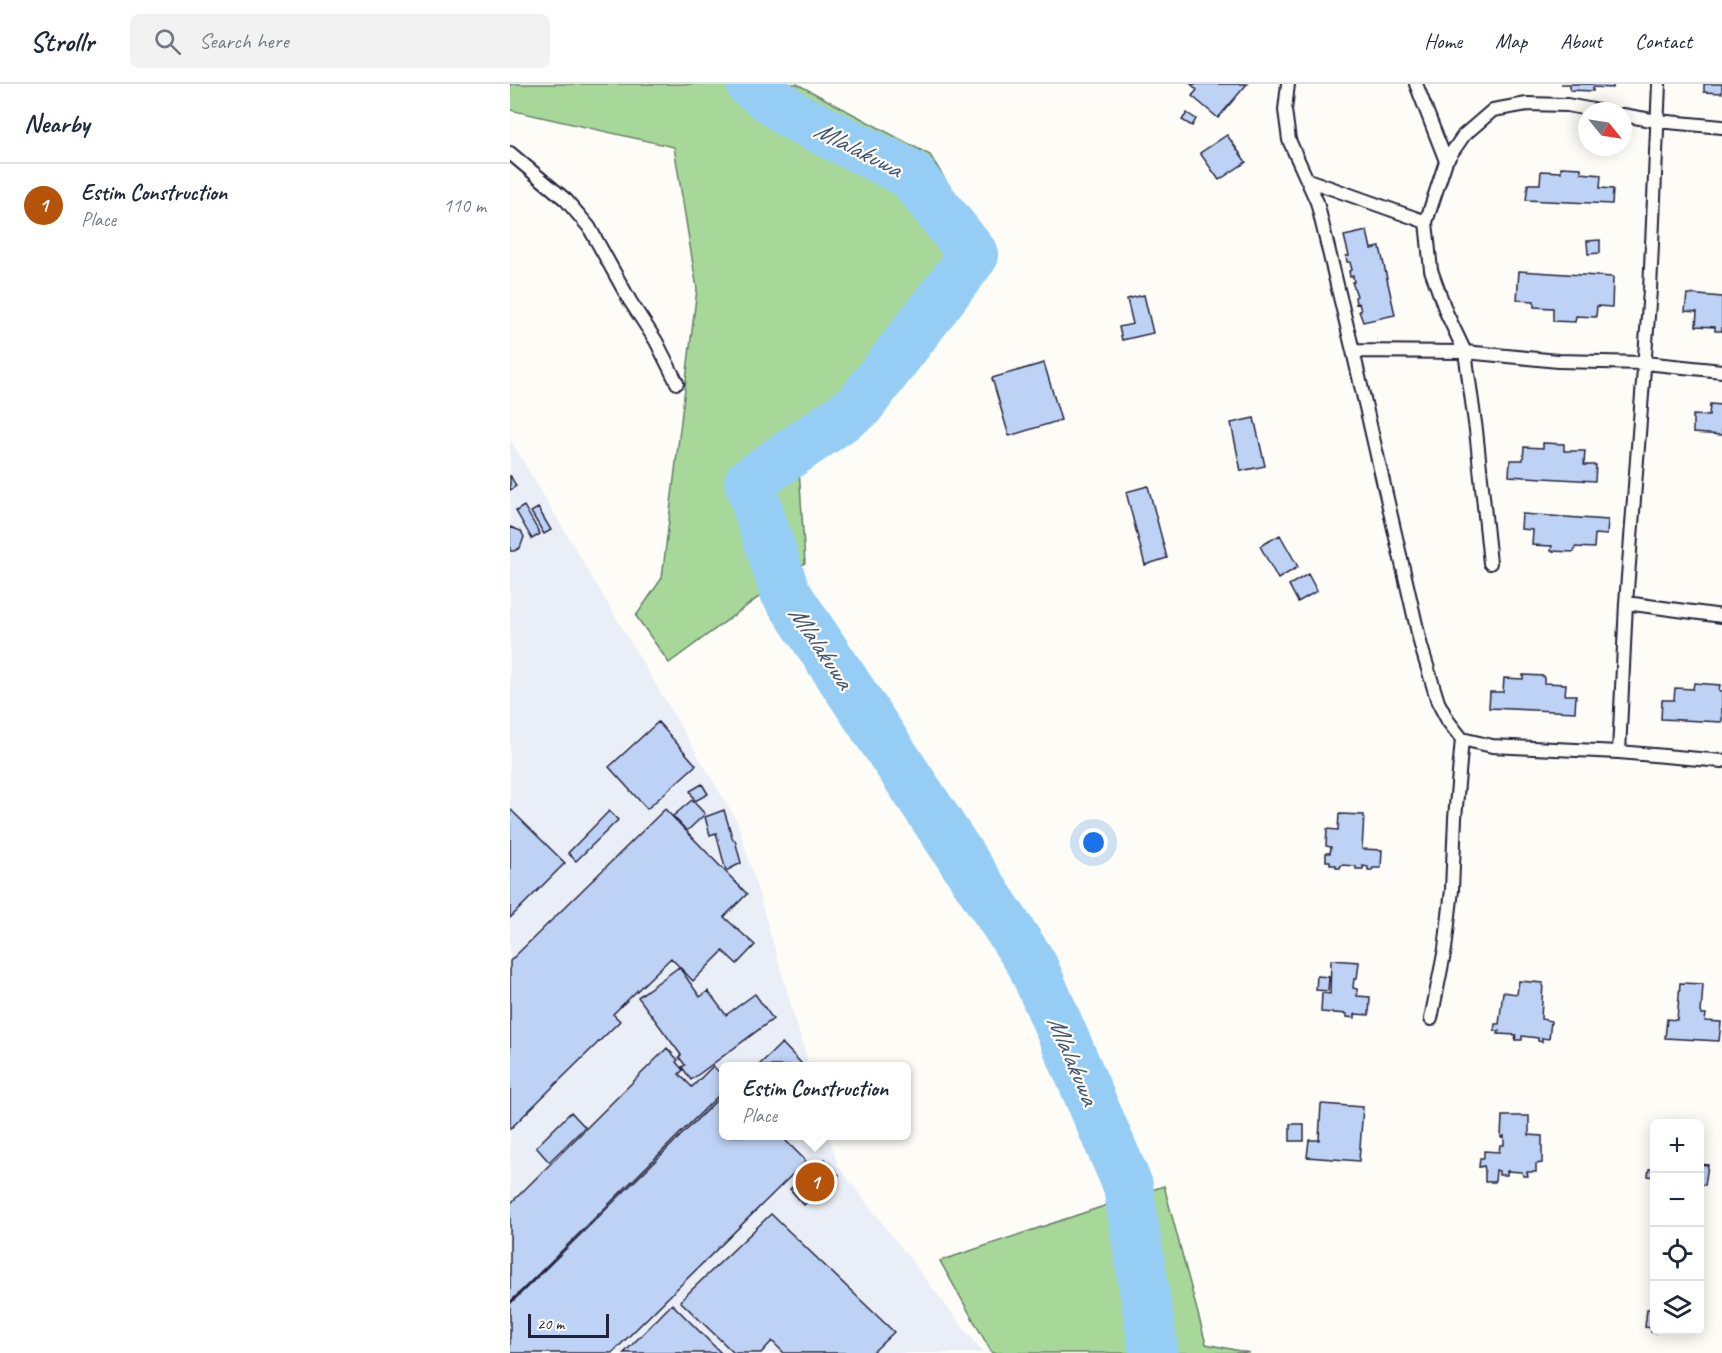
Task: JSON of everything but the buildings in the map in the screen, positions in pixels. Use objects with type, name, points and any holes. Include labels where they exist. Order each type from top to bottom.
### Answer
[{"type":"lane","points":[[1288,84],[1284,110],[1289,140],[1317,202],[1421,646],[1438,702],[1448,721],[1462,739],[1492,746],[1619,752],[1722,761]]},
{"type":"lane","points":[[1416,84],[1446,160]]},
{"type":"lane","points":[[1619,752],[1626,603],[1655,205],[1659,84]]},
{"type":"lane","points":[[1490,563],[1465,352],[1446,312],[1431,270],[1426,222],[1446,160],[1464,135],[1493,110],[1527,104],[1578,107]]},
{"type":"lane","points":[[1632,117],[1722,127]]},
{"type":"lane","points":[[510,153],[566,200],[588,227],[656,342],[677,383]]},
{"type":"lane","points":[[1308,180],[1426,222]]},
{"type":"lane","points":[[1353,351],[1465,352],[1558,361],[1645,363],[1722,371]]},
{"type":"lane","points":[[1626,603],[1722,616]]},
{"type":"lane","points":[[1431,1019],[1445,949],[1452,890],[1462,739]]},
{"type":"shaded area","points":[[510,439],[738,823],[808,1062],[719,1062],[719,1140],[830,1140],[838,1166],[983,1353],[510,1353]]},
{"type":"green space","points":[[510,84],[797,84],[930,155],[990,252],[909,369],[796,421],[805,563],[669,663],[636,616],[662,578],[697,289],[674,147],[510,110]]},
{"type":"green space","points":[[1164,1186],[1206,1344],[1250,1353],[992,1353],[940,1261]]},
{"type":"waterway","name":"Mlalakuwa","points":[[751,84],[792,115],[910,174],[974,255],[859,406],[749,482],[785,592],[1032,964],[1128,1186],[1154,1353]]},
{"type":"place","name":"Estim Construction","points":[[815,1182]]}]
